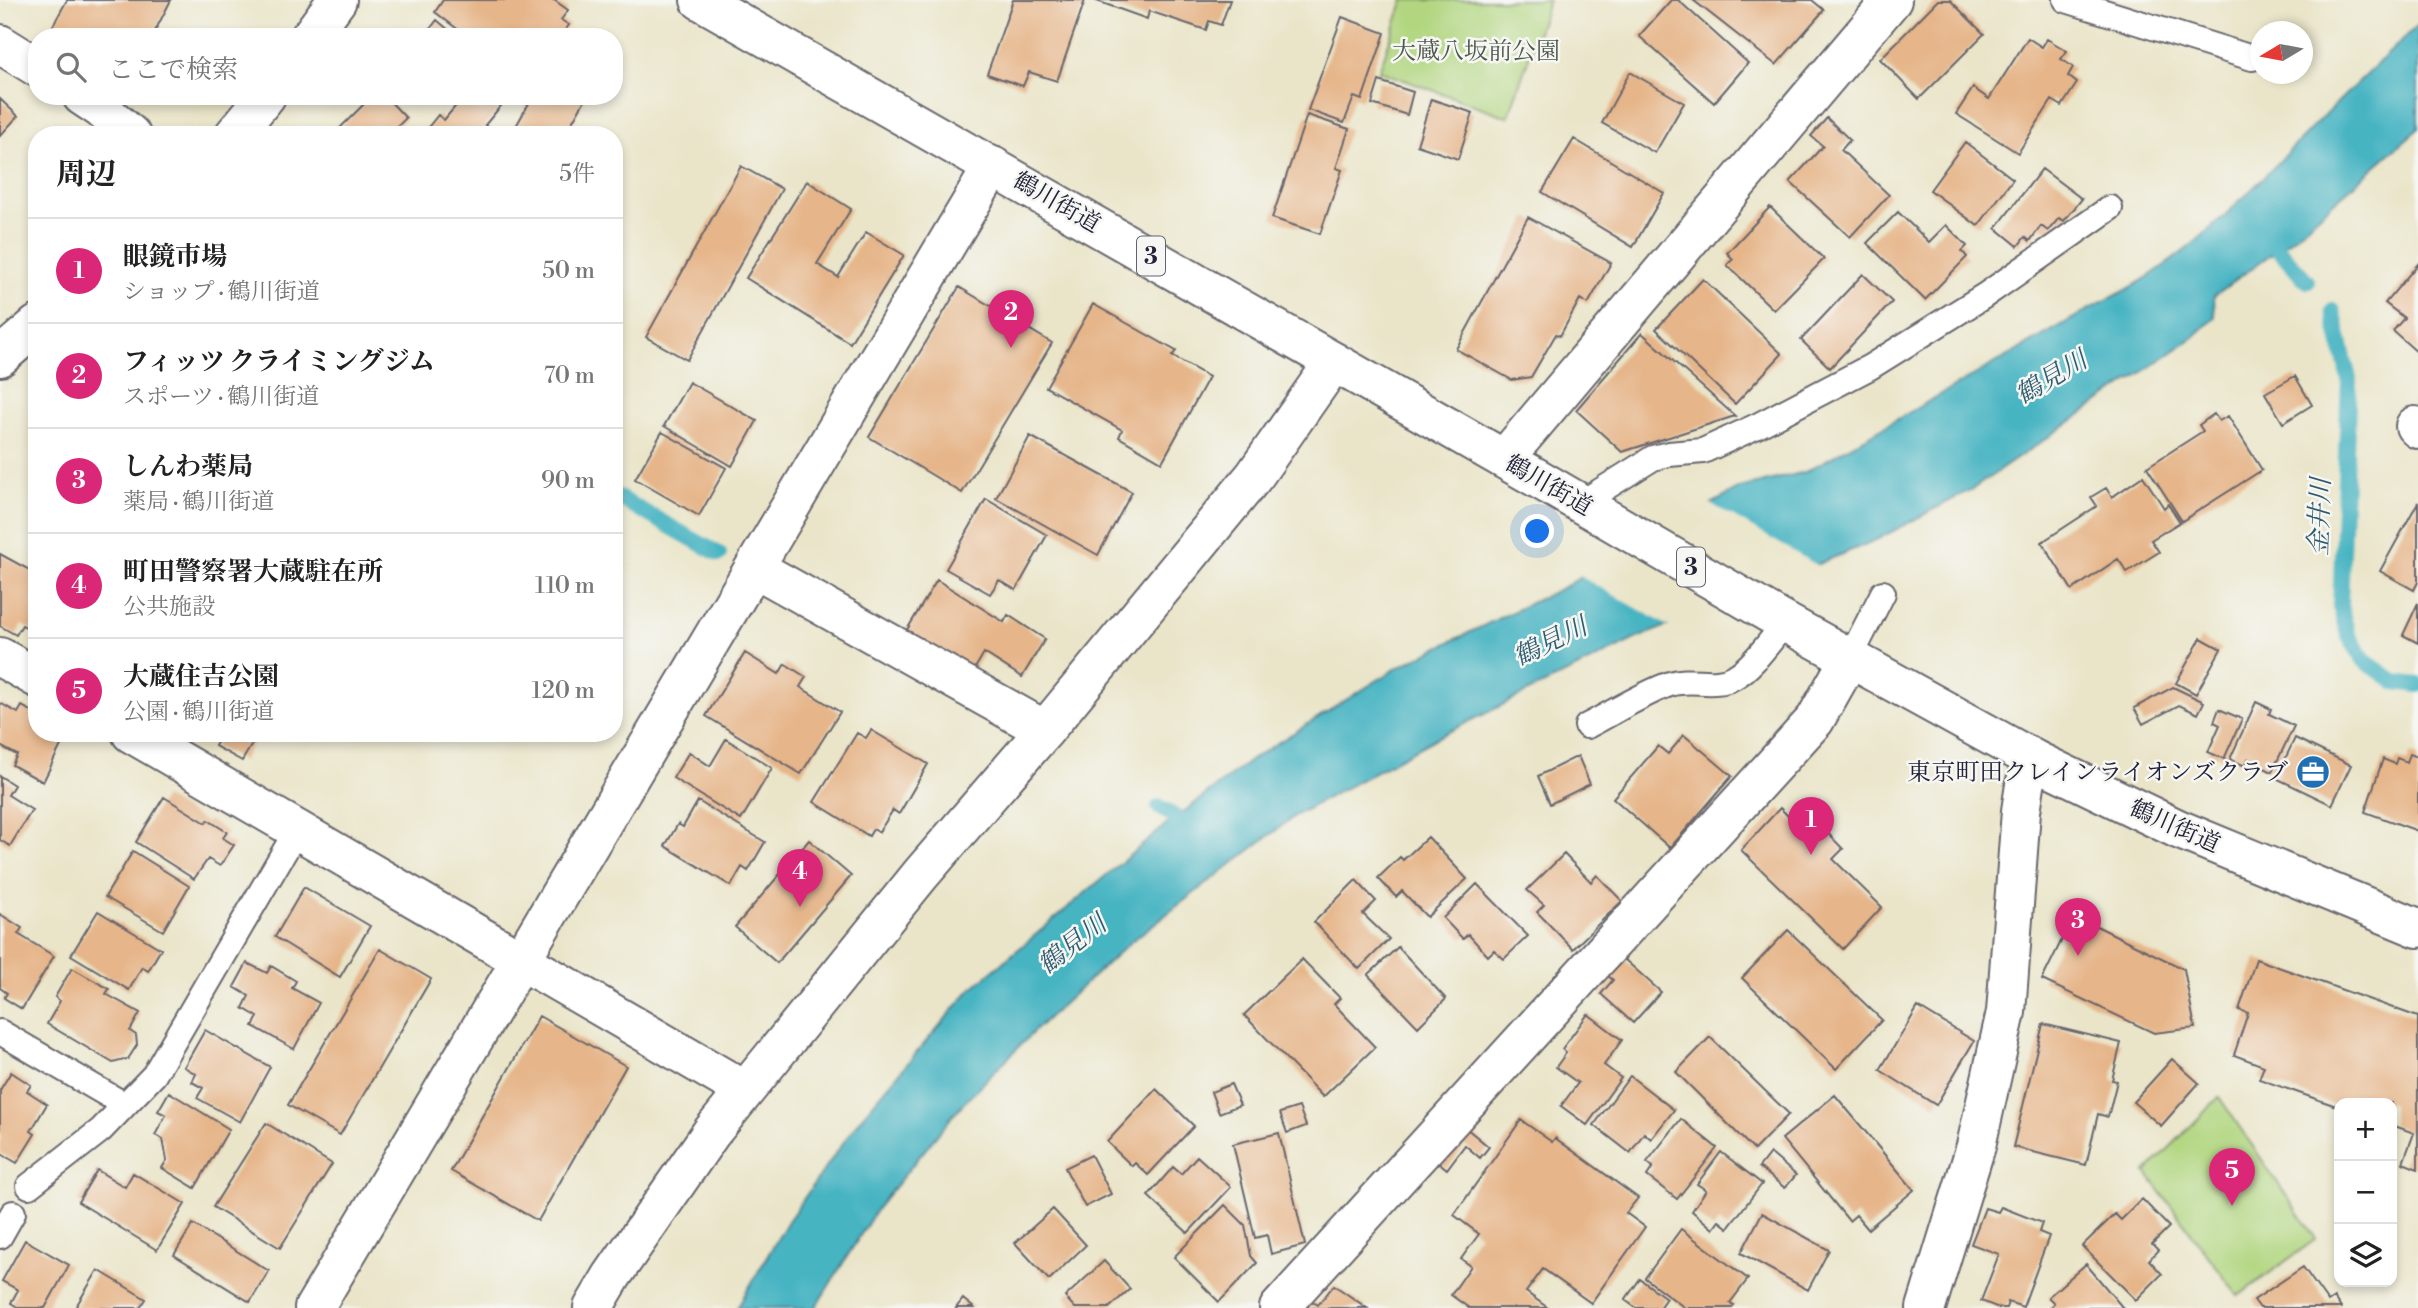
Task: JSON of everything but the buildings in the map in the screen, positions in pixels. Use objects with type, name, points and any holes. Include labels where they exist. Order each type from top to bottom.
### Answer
[{"type":"street","points":[[317,28],[337,0]]},
{"type":"street","name":"鶴川街道","points":[[700,0],[1591,508],[1783,621],[2033,760],[2178,829],[2418,928]]},
{"type":"street","points":[[1504,460],[1892,0]]},
{"type":"street","points":[[0,44],[28,61]]},
{"type":"street","points":[[96,105],[121,126]]},
{"type":"street","points":[[242,126],[259,105]]},
{"type":"street","points":[[314,1308],[993,166]]},
{"type":"street","points":[[0,357],[28,333]]},
{"type":"street","points":[[593,1308],[710,1133],[921,874],[1045,730],[1255,475],[1334,362]]},
{"type":"street","points":[[755,568],[1045,730]]},
{"type":"street","points":[[0,657],[28,673]]},
{"type":"street","points":[[1279,1308],[1815,720],[1850,658]]},
{"type":"street","points":[[146,742],[744,1090]]},
{"type":"street","points":[[1926,1308],[1976,1146],[2006,1012],[2021,811],[2033,760]]},
{"type":"lane","points":[[2066,0],[2250,57]]},
{"type":"lane","points":[[1591,508],[1653,458],[1703,451],[1870,368],[1984,296],[2110,208]]},
{"type":"lane","points":[[1850,658],[1883,593]]},
{"type":"lane","points":[[1587,726],[1669,684],[1685,681],[1720,682],[1734,678],[1746,668],[1783,621]]},
{"type":"lane","points":[[29,1186],[101,1130],[154,1075],[297,830]]},
{"type":"lane","points":[[0,1032],[125,1105]]},
{"type":"lane","points":[[0,1236],[13,1213]]},
{"type":"green space","name":"大蔵八坂前公園","points":[[1404,0],[1549,0],[1508,117],[1379,71]]},
{"type":"green space","points":[[2219,1097],[2316,1239],[2238,1296],[2146,1172]]},
{"type":"water","name":"鶴見川","points":[[2418,25],[2418,129],[2294,237],[2214,296],[2215,317],[2194,337],[1974,488],[1876,540],[1635,639],[1438,737],[1296,815],[1129,943],[1035,1030],[959,1108],[878,1207],[815,1308],[737,1308],[788,1221],[860,1119],[970,990],[1160,830],[1255,757],[1402,665],[1560,589],[1740,488],[1805,472],[2134,285],[2164,266],[2220,220]]},
{"type":"pier","points":[[1708,502],[1820,567],[1672,628],[1578,575]]},
{"type":"waterway","name":"金井川","points":[[2264,233],[2307,281]]},
{"type":"waterway","name":"金井川","points":[[2333,311],[2349,379],[2340,606],[2348,635],[2365,661],[2395,682],[2418,685]]},
{"type":"waterway","points":[[623,500],[719,554]]},
{"type":"waterway","points":[[1159,807],[1193,828]]},
{"type":"place","name":"フィッツ クライミングジム","points":[[1011,348]]},
{"type":"place","name":"東京町田クレインライオンズクラブ","points":[[2313,772]]},
{"type":"place","name":"眼鏡市場","points":[[1811,855]]},
{"type":"place","name":"町田警察署大蔵駐在所","points":[[800,907]]},
{"type":"place","name":"しんわ薬局","points":[[2078,956]]},
{"type":"place","name":"大蔵住吉公園","points":[[2232,1206]]}]
